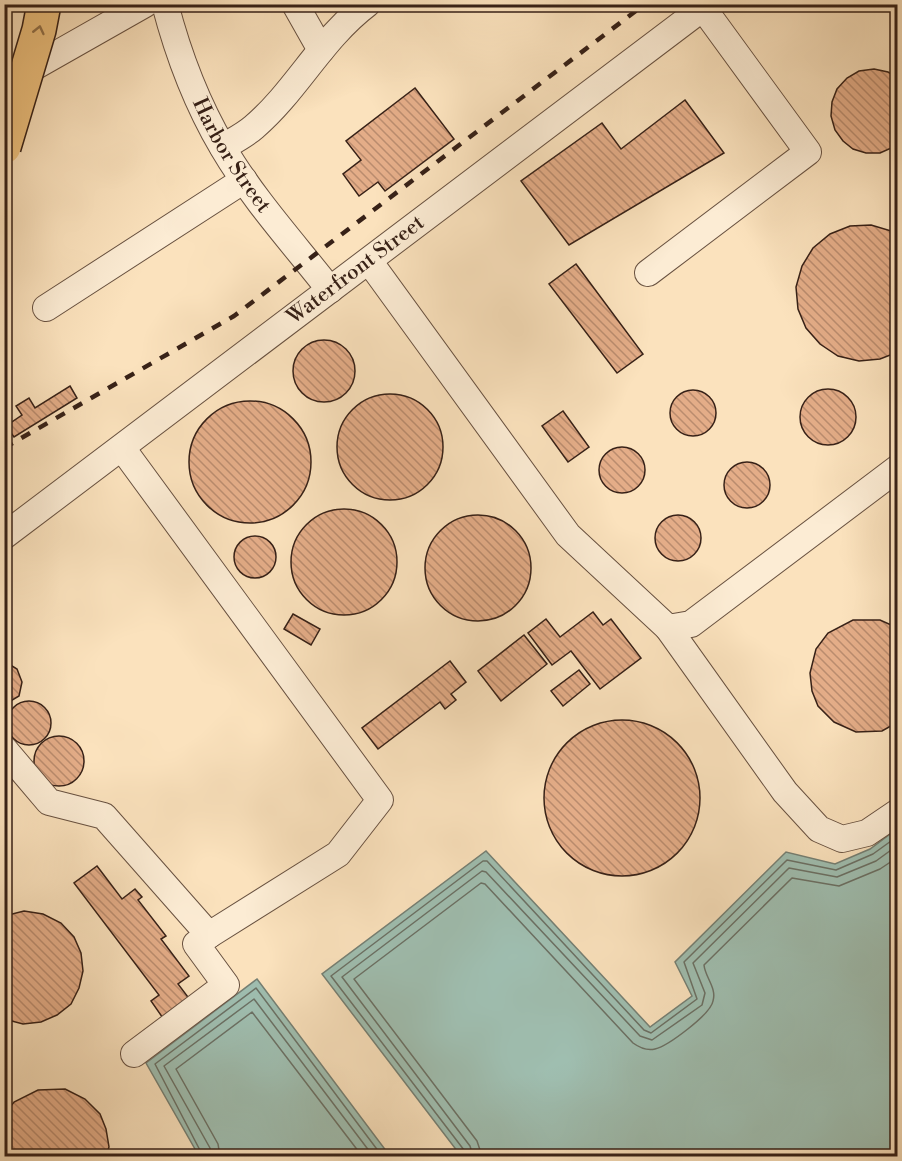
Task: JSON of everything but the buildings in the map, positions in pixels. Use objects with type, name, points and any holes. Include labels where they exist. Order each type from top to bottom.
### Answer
[{"type":"highway","points":[[4,147],[20,101],[44,4]]},
{"type":"street","points":[[4,84],[145,4]]},
{"type":"street","name":"Harbor Street","points":[[165,4],[173,34],[195,92],[223,147],[244,180],[330,290]]},
{"type":"street","points":[[295,4],[321,50]]},
{"type":"street","points":[[223,147],[253,128],[340,25],[367,4]]},
{"type":"street","points":[[648,273],[808,152],[706,6]]},
{"type":"street","name":"Waterfront Street","points":[[4,536],[706,6]]},
{"type":"street","points":[[46,308],[244,180]]},
{"type":"street","points":[[369,261],[568,535],[668,628],[785,792],[819,830],[842,839],[867,833],[897,812]]},
{"type":"street","points":[[122,448],[380,800],[338,854],[196,944],[226,985],[134,1054]]},
{"type":"street","points":[[668,628],[691,624],[897,468]]},
{"type":"street","points":[[4,749],[49,802],[104,816],[209,935]]},
{"type":"water","points":[[897,829],[897,1156],[461,1156],[322,974],[486,851],[650,1027],[692,996],[675,962],[786,852],[835,864],[870,849]]},
{"type":"water","points":[[257,979],[390,1156],[199,1156],[146,1063]]},
{"type":"railway","points":[[4,448],[234,316],[645,4]]}]
